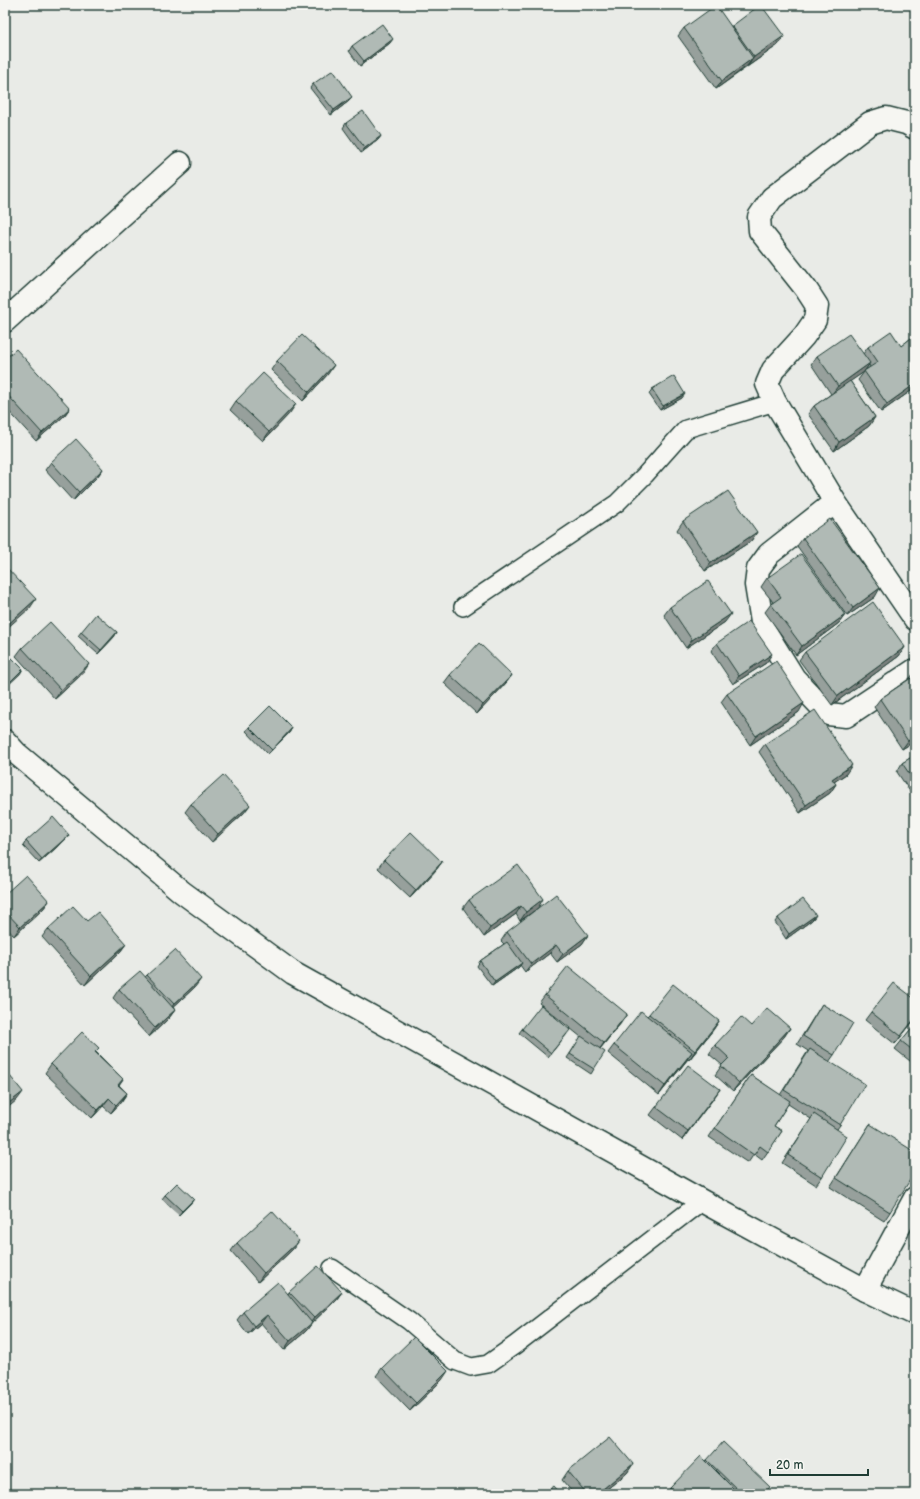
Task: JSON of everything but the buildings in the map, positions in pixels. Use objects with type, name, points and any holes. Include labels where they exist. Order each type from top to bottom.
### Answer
[{"type":"street","points":[[915,128],[886,118],[870,123],[772,198],[759,217],[760,231],[806,289],[817,306],[814,320],[804,336],[773,370],[767,384],[835,502],[915,620]]},
{"type":"street","points":[[5,320],[180,163]]},
{"type":"street","points":[[835,502],[769,554],[758,569],[756,585],[763,628],[794,678],[828,714],[846,716],[915,670]]},
{"type":"street","points":[[5,741],[16,752],[182,892],[293,973],[702,1201],[865,1290],[915,1314]]},
{"type":"street","points":[[865,1290],[915,1198]]},
{"type":"lane","points":[[463,607],[617,503],[645,475],[686,429],[776,402]]},
{"type":"lane","points":[[332,1268],[409,1321],[455,1361],[471,1367],[477,1366],[488,1364],[515,1345],[702,1201]]}]
